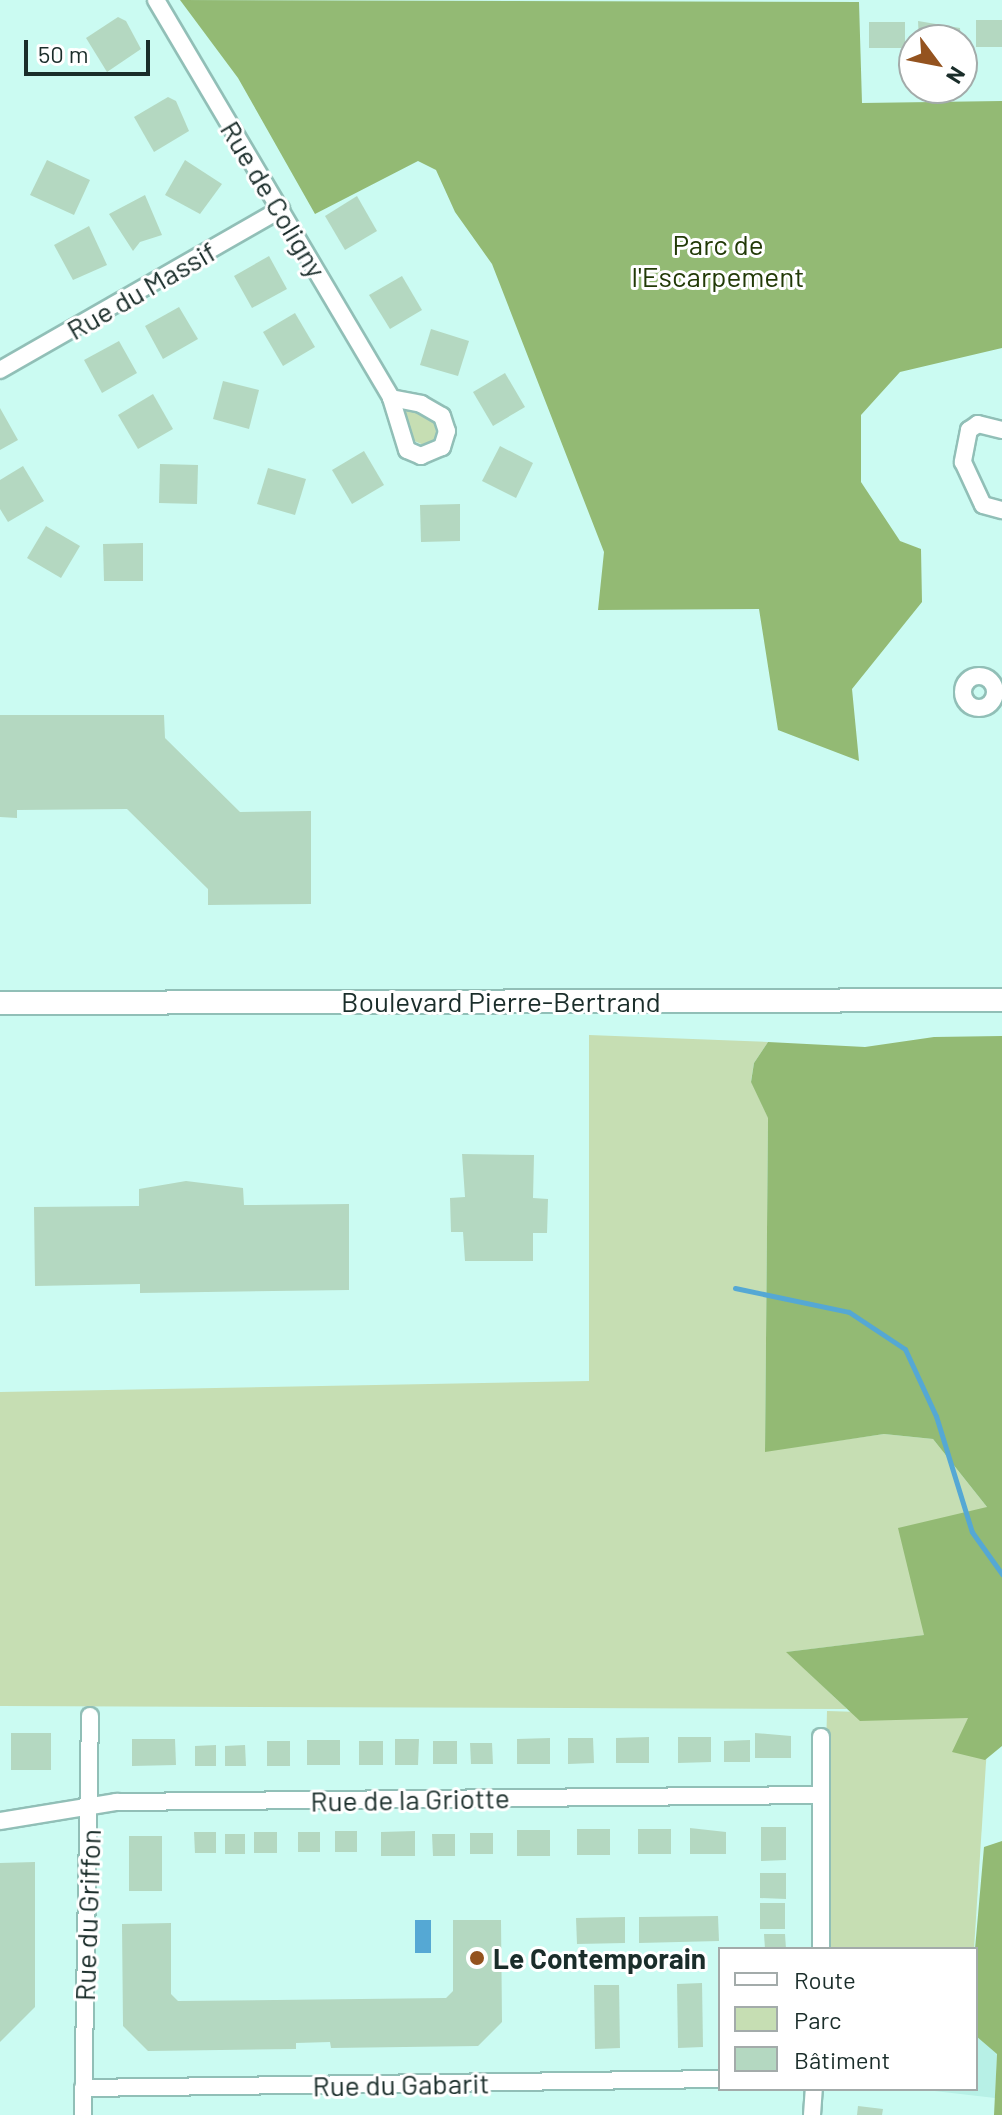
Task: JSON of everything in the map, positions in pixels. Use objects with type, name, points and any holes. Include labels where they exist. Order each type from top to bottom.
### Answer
[{"type":"main road","name":"Boulevard Pierre-Bertrand","points":[[0,1003],[1002,1000]]},
{"type":"street","name":"Rue de Coligny","points":[[156,0],[391,398]]},
{"type":"street","name":"Rue du Massif","points":[[0,370],[281,209]]},
{"type":"street","points":[[1002,430],[978,424],[969,430],[963,453],[983,505],[1002,510]]},
{"type":"street","name":"Rue du Griffon","points":[[83,2115],[90,1716]]},
{"type":"street","points":[[821,1737],[821,1947]]},
{"type":"street","name":"Rue de la Griotte","points":[[0,1821],[90,1806],[821,1795]]},
{"type":"street","name":"Rue du Gabarit","points":[[83,2088],[718,2079]]},
{"type":"street","points":[[812,2115],[814,2091]]},
{"type":"shaded area","points":[[415,1920],[431,1920],[431,1953],[415,1953]]},
{"type":"shaded area","points":[[978,2038],[997,2053],[995,2098],[934,2091],[978,2091]]},
{"type":"green space","name":"Parc de l'Escarpement","points":[[180,0],[859,2],[862,103],[978,104],[978,101],[1002,101],[1002,348],[900,372],[861,415],[861,482],[900,541],[921,549],[922,602],[852,689],[859,761],[778,730],[759,609],[598,610],[604,552],[492,264],[455,212],[436,170],[418,161],[315,214],[238,78]]},
{"type":"green space","points":[[403,407],[433,419],[438,439],[426,446],[412,440]]},
{"type":"green space","points":[[589,1035],[768,1042],[754,1063],[751,1081],[768,1117],[765,1451],[884,1434],[933,1439],[987,1507],[925,1635],[787,1652],[847,1709],[0,1706],[0,1392],[589,1381]]},
{"type":"green space","points":[[1002,1036],[1002,1746],[985,1760],[952,1752],[968,1718],[860,1721],[786,1652],[924,1635],[898,1528],[987,1507],[933,1439],[884,1434],[765,1452],[768,1118],[751,1082],[754,1063],[768,1042],[865,1047],[934,1037]]},
{"type":"green space","points":[[827,1711],[989,1716],[974,1947],[821,1947]]},
{"type":"green space","points":[[1002,1841],[1002,2115],[994,2115],[997,2054],[978,2038],[978,1947],[975,1947],[984,1847]]},
{"type":"building","points":[[118,17],[126,21],[141,49],[107,72],[86,38]]},
{"type":"building","points":[[976,20],[1002,20],[1002,47],[978,47]]},
{"type":"building","points":[[869,22],[905,22],[898,24],[898,48],[869,48]]},
{"type":"building","points":[[168,97],[176,101],[189,131],[154,152],[134,117]]},
{"type":"building","points":[[47,160],[90,180],[74,215],[30,195]]},
{"type":"building","points":[[185,160],[222,184],[200,214],[165,195]]},
{"type":"building","points":[[145,195],[162,235],[140,242],[133,251],[109,214]]},
{"type":"building","points":[[357,196],[377,231],[345,250],[325,216]]},
{"type":"building","points":[[89,226],[107,265],[73,280],[54,245]]},
{"type":"building","points":[[269,256],[287,289],[252,308],[234,276]]},
{"type":"building","points":[[402,276],[422,310],[390,329],[369,295]]},
{"type":"building","points":[[179,307],[198,339],[163,359],[145,326]]},
{"type":"building","points":[[295,313],[315,347],[283,366],[263,332]]},
{"type":"building","points":[[431,329],[469,341],[458,376],[420,365]]},
{"type":"building","points":[[119,341],[137,373],[102,393],[84,360]]},
{"type":"building","points":[[505,373],[525,407],[493,426],[473,392]]},
{"type":"building","points":[[223,381],[259,390],[249,429],[213,419]]},
{"type":"building","points":[[153,394],[173,429],[138,449],[118,415]]},
{"type":"building","points":[[0,408],[18,440],[0,450]]},
{"type":"building","points":[[500,446],[533,463],[516,498],[482,481]]},
{"type":"building","points":[[364,451],[384,485],[352,504],[332,470]]},
{"type":"building","points":[[160,464],[198,465],[197,504],[159,503]]},
{"type":"building","points":[[23,466],[44,501],[8,522],[0,509],[0,480]]},
{"type":"building","points":[[268,468],[306,479],[295,515],[257,504]]},
{"type":"building","points":[[460,504],[460,541],[421,542],[420,505]]},
{"type":"building","points":[[46,526],[80,546],[61,578],[27,558]]},
{"type":"building","points":[[143,543],[143,581],[104,581],[103,544]]},
{"type":"building","points":[[0,715],[164,715],[165,738],[240,812],[311,811],[311,904],[208,905],[208,889],[127,809],[17,810],[17,818],[0,817]]},
{"type":"building","points":[[462,1154],[534,1155],[533,1198],[548,1199],[547,1233],[533,1233],[533,1261],[465,1261],[463,1232],[451,1232],[450,1198],[465,1197]]},
{"type":"building","points":[[186,1181],[243,1188],[244,1205],[349,1204],[349,1290],[140,1293],[140,1284],[35,1286],[34,1207],[139,1206],[139,1189]]},
{"type":"building","points":[[11,1733],[51,1733],[51,1770],[11,1770]]},
{"type":"building","points":[[755,1733],[791,1736],[791,1758],[755,1758]]},
{"type":"building","points":[[649,1737],[649,1763],[616,1763],[616,1738]]},
{"type":"building","points":[[678,1737],[711,1737],[711,1762],[678,1763]]},
{"type":"building","points":[[550,1738],[550,1764],[517,1764],[517,1739]]},
{"type":"building","points":[[568,1738],[593,1738],[594,1763],[568,1764]]},
{"type":"building","points":[[132,1739],[175,1739],[176,1765],[132,1766]]},
{"type":"building","points":[[395,1739],[419,1739],[418,1765],[395,1765]]},
{"type":"building","points":[[307,1740],[340,1740],[340,1765],[307,1765]]},
{"type":"building","points":[[750,1740],[750,1762],[724,1762],[724,1741]]},
{"type":"building","points":[[267,1741],[290,1741],[290,1766],[267,1766]]},
{"type":"building","points":[[359,1741],[383,1741],[383,1765],[359,1765]]},
{"type":"building","points":[[433,1741],[457,1741],[457,1764],[433,1764]]},
{"type":"building","points":[[470,1743],[492,1743],[493,1764],[471,1764]]},
{"type":"building","points":[[216,1745],[216,1766],[195,1766],[195,1746]]},
{"type":"building","points":[[245,1745],[246,1766],[225,1766],[225,1746]]},
{"type":"building","points":[[761,1827],[786,1827],[786,1860],[761,1861]]},
{"type":"building","points":[[690,1828],[726,1832],[726,1854],[690,1854]]},
{"type":"building","points":[[577,1829],[610,1829],[610,1855],[577,1855]]},
{"type":"building","points":[[638,1829],[671,1829],[671,1854],[638,1854]]},
{"type":"building","points":[[517,1830],[550,1830],[550,1856],[517,1856]]},
{"type":"building","points":[[335,1831],[357,1831],[357,1852],[335,1852]]},
{"type":"building","points":[[415,1831],[415,1856],[381,1856],[381,1832]]},
{"type":"building","points":[[194,1832],[216,1832],[216,1853],[195,1853]]},
{"type":"building","points":[[254,1832],[277,1832],[277,1853],[254,1853]]},
{"type":"building","points":[[298,1832],[320,1832],[320,1852],[298,1852]]},
{"type":"building","points":[[470,1833],[493,1833],[493,1854],[470,1854]]},
{"type":"building","points":[[225,1834],[245,1834],[245,1854],[225,1854]]},
{"type":"building","points":[[432,1834],[455,1834],[455,1856],[433,1856]]},
{"type":"building","points":[[129,1836],[162,1836],[162,1891],[129,1891]]},
{"type":"building","points":[[35,1862],[35,2007],[0,2042],[0,1863]]},
{"type":"building","points":[[760,1873],[786,1873],[786,1899],[760,1898]]},
{"type":"building","points":[[760,1903],[785,1903],[785,1929],[760,1929]]},
{"type":"building","points":[[718,1916],[719,1941],[639,1943],[639,1917]]},
{"type":"building","points":[[625,1917],[625,1943],[577,1944],[576,1918]]},
{"type":"building","name":"Le Contemporain","points":[[453,1920],[501,1920],[502,2022],[478,2046],[331,2048],[330,2042],[296,2043],[296,2049],[148,2051],[123,2026],[122,1924],[171,1923],[171,1994],[178,2001],[446,1998],[453,1991]]},
{"type":"building","points":[[764,1934],[785,1934],[786,1947],[765,1947]]},
{"type":"building","points":[[702,1983],[703,2047],[678,2048],[677,1984]]},
{"type":"building","points":[[594,1985],[619,1985],[620,2048],[595,2049]]},
{"type":"building","points":[[858,2106],[883,2109],[882,2115],[857,2115]]},
{"type":"waterway","points":[[735,1288],[849,1312],[905,1349],[936,1416],[972,1532],[1002,1574]]},
{"type":"place","name":"Le Contemporain","points":[[477,1958]]}]
